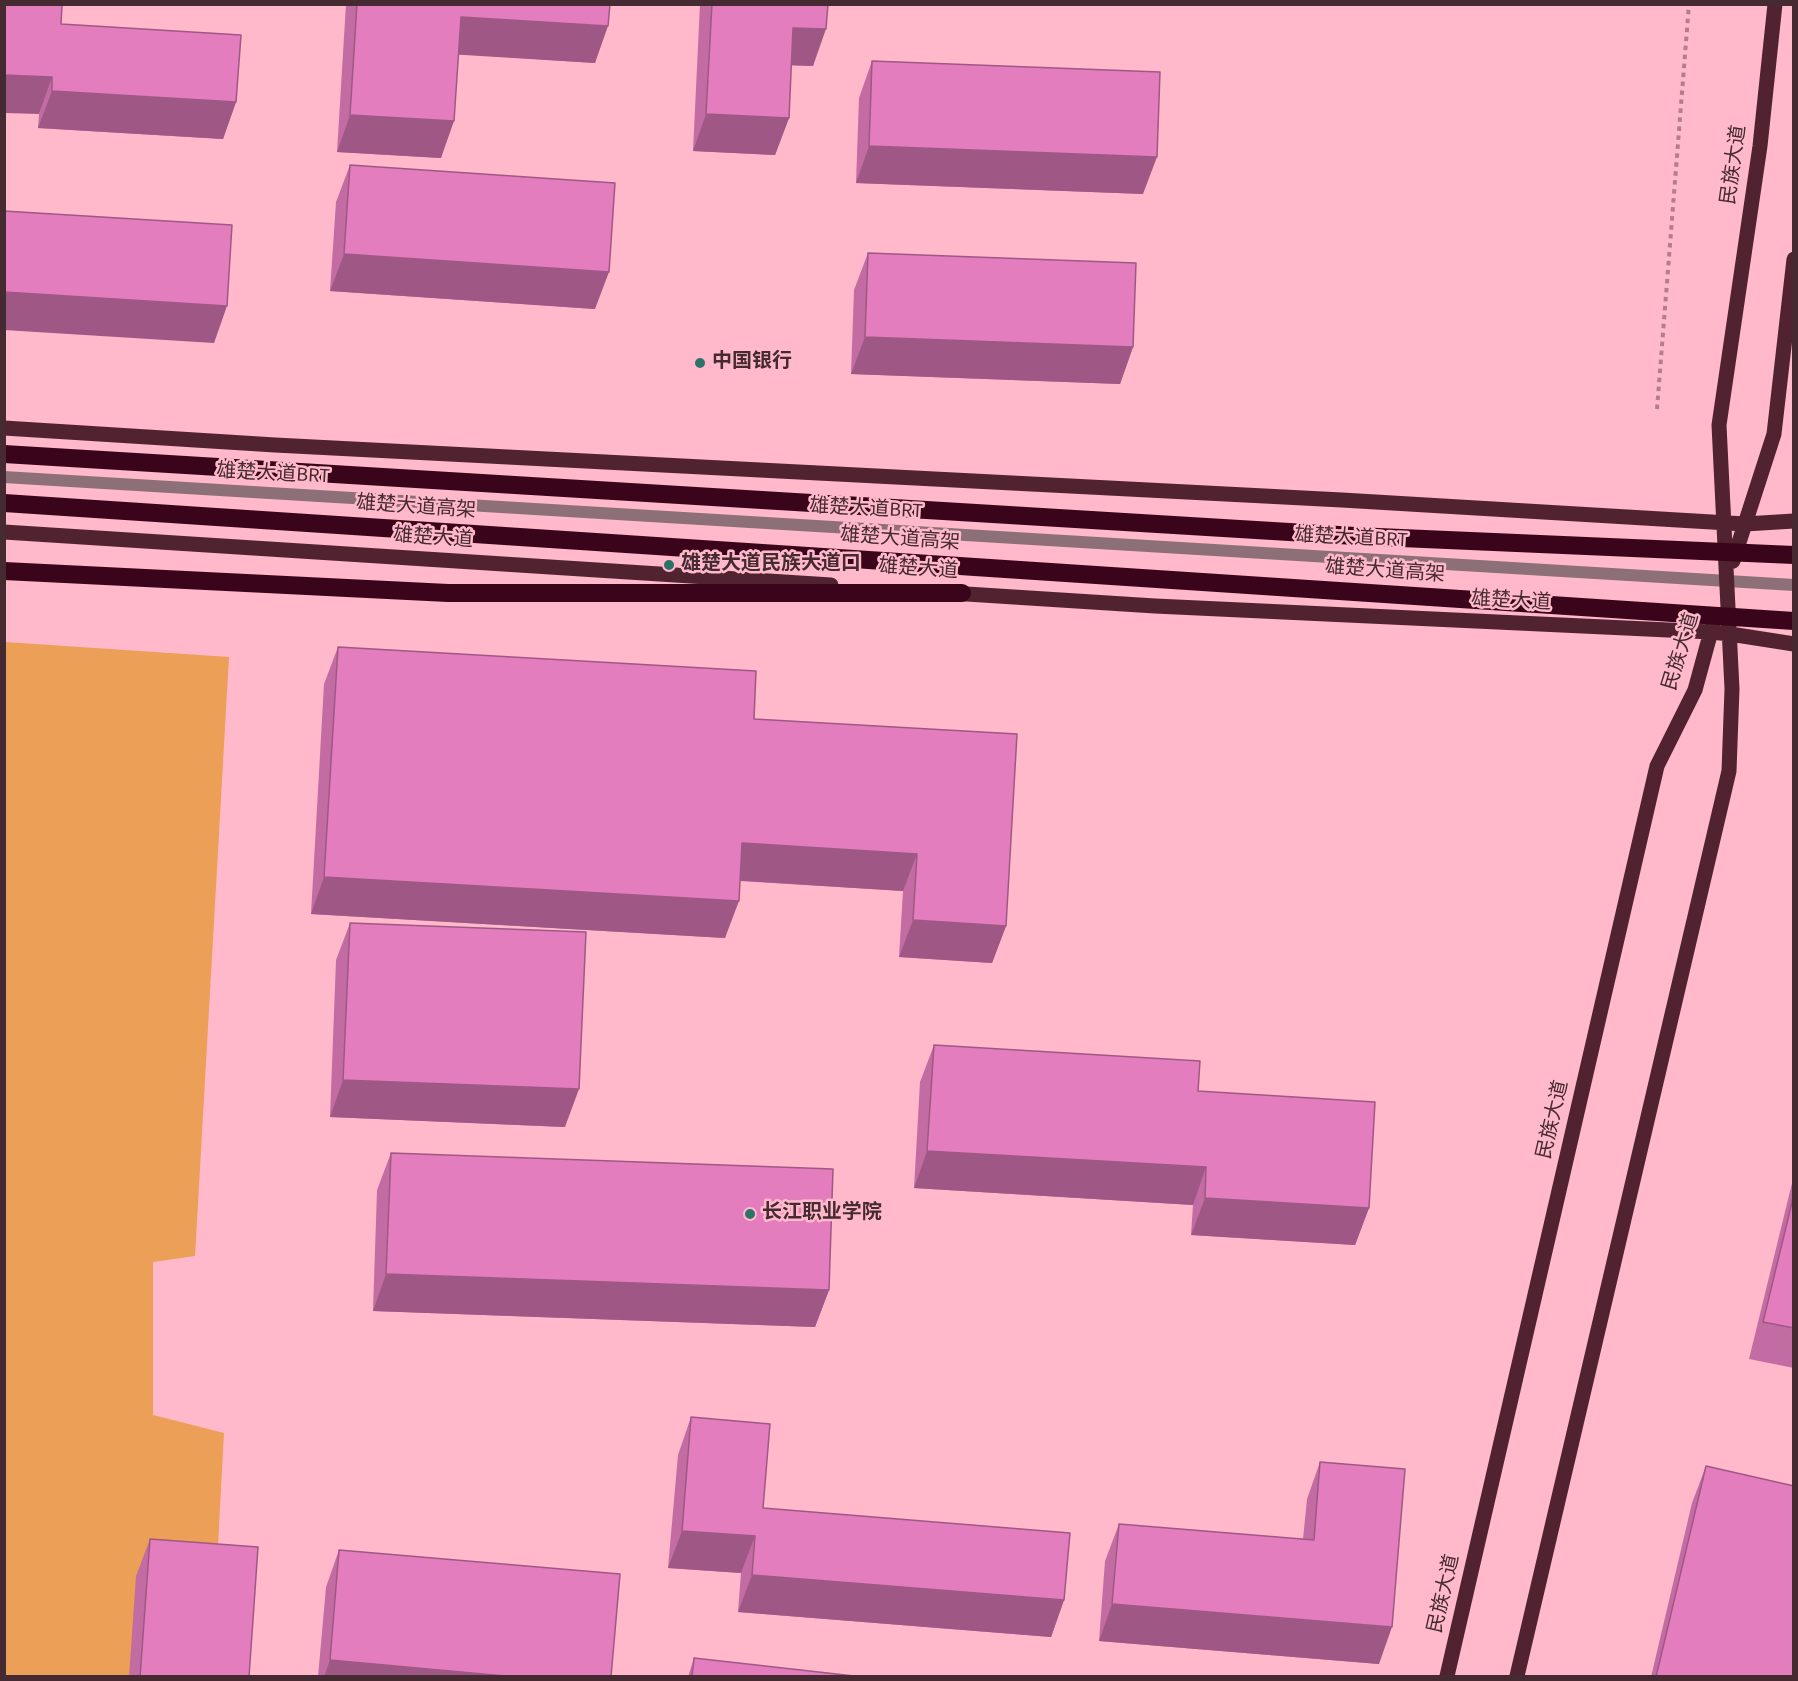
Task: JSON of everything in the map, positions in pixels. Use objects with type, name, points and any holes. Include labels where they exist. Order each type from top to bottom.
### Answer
[{"type":"highway","name":"雄楚大道高架","points":[[4,454],[1355,536],[1794,555]]},
{"type":"highway","name":"雄楚大道高架","points":[[4,503],[1794,621]]},
{"type":"highway","points":[[4,571],[448,593],[962,593]]},
{"type":"main road","name":"民族大道","points":[[1517,1677],[1729,771],[1732,689],[1719,425],[1760,146],[1775,4]]},
{"type":"main road","name":"民族大道","points":[[1447,1677],[1657,766],[1695,690],[1726,581],[1774,434],[1794,259]]},
{"type":"main road","points":[[4,428],[275,445],[1342,500],[1724,523],[1794,521]]},
{"type":"main road","name":"雄楚大道","points":[[4,532],[1155,606],[1711,632],[1794,644]]},
{"type":"lane","name":"雄楚大道BRT","points":[[4,477],[1794,585]]},
{"type":"path","points":[[1657,409],[1689,4]]},
{"type":"shaded area","points":[[5,642],[229,657],[195,1256],[153,1262],[153,1415],[224,1433],[211,1676],[5,1676]]},
{"type":"building","points":[[4,4],[62,5],[61,24],[241,35],[236,102],[52,91],[52,77],[4,75]]},
{"type":"building","points":[[357,4],[610,4],[608,26],[461,17],[454,121],[350,115]]},
{"type":"building","points":[[712,4],[828,4],[826,29],[793,28],[789,118],[706,114]]},
{"type":"building","points":[[872,61],[1160,72],[1157,157],[869,146]]},
{"type":"building","points":[[350,165],[615,183],[609,272],[344,254]]},
{"type":"building","points":[[4,211],[232,225],[227,306],[4,292]]},
{"type":"building","points":[[868,253],[1136,263],[1133,347],[865,337]]},
{"type":"building","points":[[338,647],[756,671],[754,719],[1017,734],[1006,926],[913,920],[917,854],[742,843],[739,901],[324,877]]},
{"type":"building","points":[[350,923],[586,932],[579,1089],[343,1080]]},
{"type":"building","points":[[934,1045],[1200,1061],[1198,1091],[1375,1102],[1369,1208],[1205,1198],[1206,1167],[927,1151]]},
{"type":"building","points":[[391,1153],[833,1169],[829,1290],[386,1274]]},
{"type":"building","points":[[1794,1194],[1794,1328],[1763,1322]]},
{"type":"building","points":[[691,1417],[770,1424],[763,1508],[1070,1533],[1064,1600],[752,1575],[755,1536],[682,1531]]},
{"type":"building","points":[[1320,1462],[1405,1469],[1392,1627],[1112,1604],[1119,1524],[1314,1540]]},
{"type":"building","points":[[1706,1466],[1794,1486],[1794,1677],[1656,1677]]},
{"type":"building","points":[[150,1539],[258,1547],[249,1677],[140,1677]]},
{"type":"building","points":[[339,1550],[620,1574],[611,1677],[516,1677],[330,1660]]},
{"type":"building","points":[[694,1658],[863,1677],[692,1677]]},
{"type":"place","name":"中国银行","points":[[700,363]]},
{"type":"place","name":"雄楚大道民族大道口","points":[[669,565]]},
{"type":"place","name":"长江职业学院","points":[[750,1214]]}]
